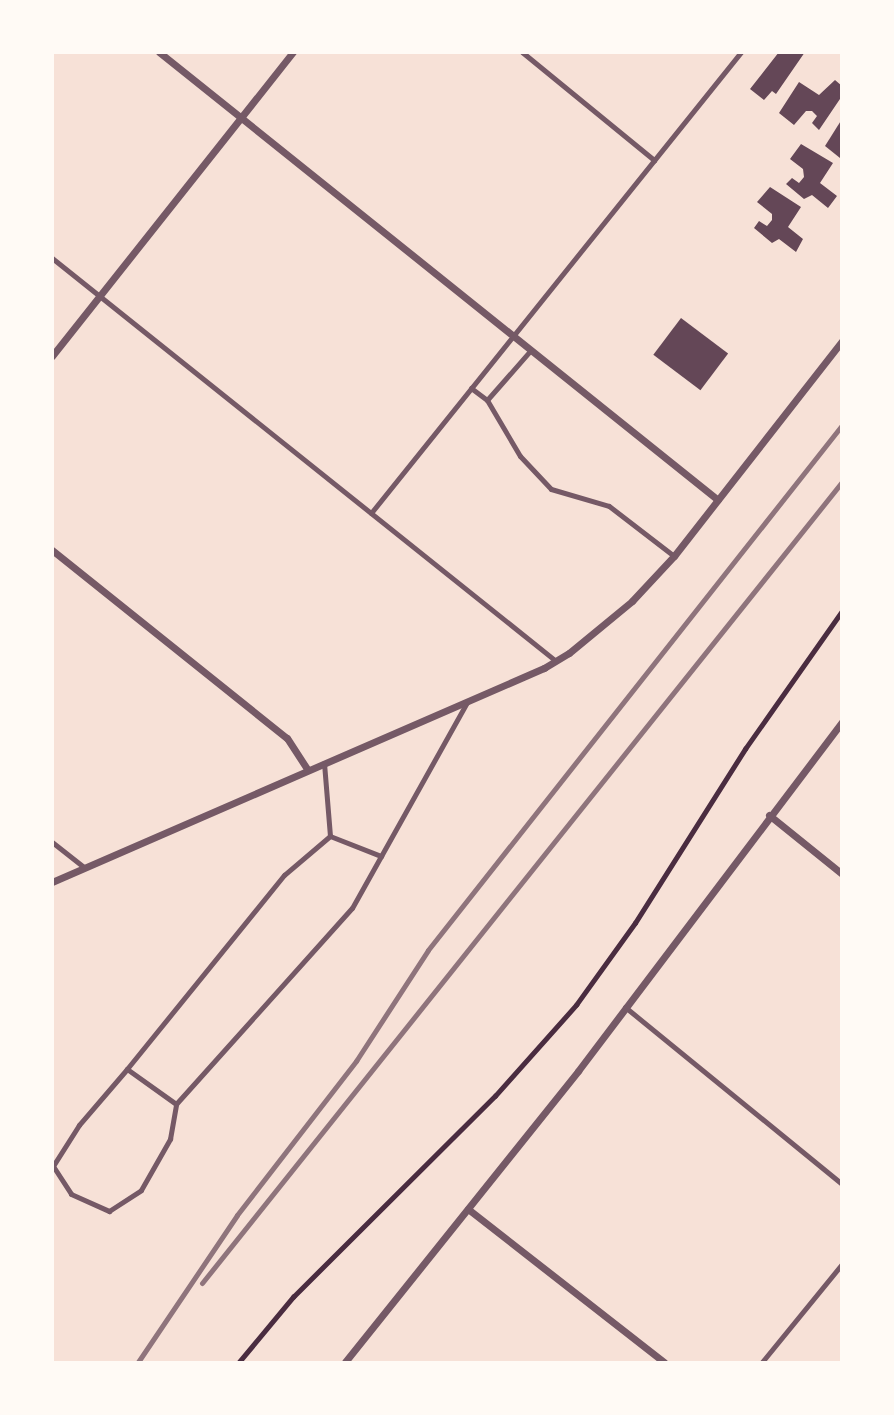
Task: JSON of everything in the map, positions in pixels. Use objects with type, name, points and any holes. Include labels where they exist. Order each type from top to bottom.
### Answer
[{"type":"street","points":[[159,52],[718,500]]},
{"type":"street","points":[[52,356],[293,52]]},
{"type":"street","points":[[52,883],[307,769],[467,702],[569,653],[632,601],[674,556],[842,341]]},
{"type":"street","points":[[52,550],[287,738],[307,769]]},
{"type":"street","points":[[345,1363],[625,1007],[842,722]]},
{"type":"street","points":[[769,815],[842,874]]},
{"type":"street","points":[[468,1209],[664,1363]]},
{"type":"lane","points":[[522,52],[654,160]]},
{"type":"lane","points":[[371,513],[741,52]]},
{"type":"lane","points":[[52,258],[556,661]]},
{"type":"lane","points":[[487,400],[530,351]]},
{"type":"lane","points":[[471,388],[487,400],[512,443],[551,489],[609,506],[674,556]]},
{"type":"lane","points":[[330,836],[284,875],[79,1125],[53,1166],[71,1194],[110,1211],[141,1190],[170,1139],[176,1104],[352,908],[467,702]]},
{"type":"lane","points":[[324,762],[330,836]]},
{"type":"lane","points":[[330,836],[381,856]]},
{"type":"lane","points":[[52,842],[85,868]]},
{"type":"lane","points":[[625,1007],[842,1184]]},
{"type":"lane","points":[[127,1069],[176,1104]]},
{"type":"lane","points":[[762,1363],[842,1264]]},
{"type":"path","points":[[239,1363],[293,1297],[495,1096],[576,1005],[635,923],[752,737],[842,611]]},
{"type":"building","points":[[779,52],[805,52],[776,94],[772,91],[764,100],[750,89]]},
{"type":"building","points":[[835,80],[842,86],[842,96],[819,130],[812,123],[817,116],[812,111],[806,111],[794,125],[779,113],[799,82],[819,95]]},
{"type":"building","points":[[842,119],[842,157],[840,158],[825,146]]},
{"type":"building","points":[[801,144],[833,163],[820,183],[837,196],[828,208],[812,195],[804,199],[786,184],[792,178],[799,183],[804,177],[803,169],[790,159]]},
{"type":"building","points":[[770,187],[801,207],[788,227],[803,239],[796,252],[779,239],[772,243],[754,228],[759,221],[767,226],[772,220],[772,214],[757,202]]},
{"type":"building","points":[[681,318],[728,354],[700,390],[653,355]]},
{"type":"railway","points":[[138,1362],[237,1215],[356,1061],[428,950],[842,425]]},
{"type":"railway","points":[[202,1283],[842,482]]}]
